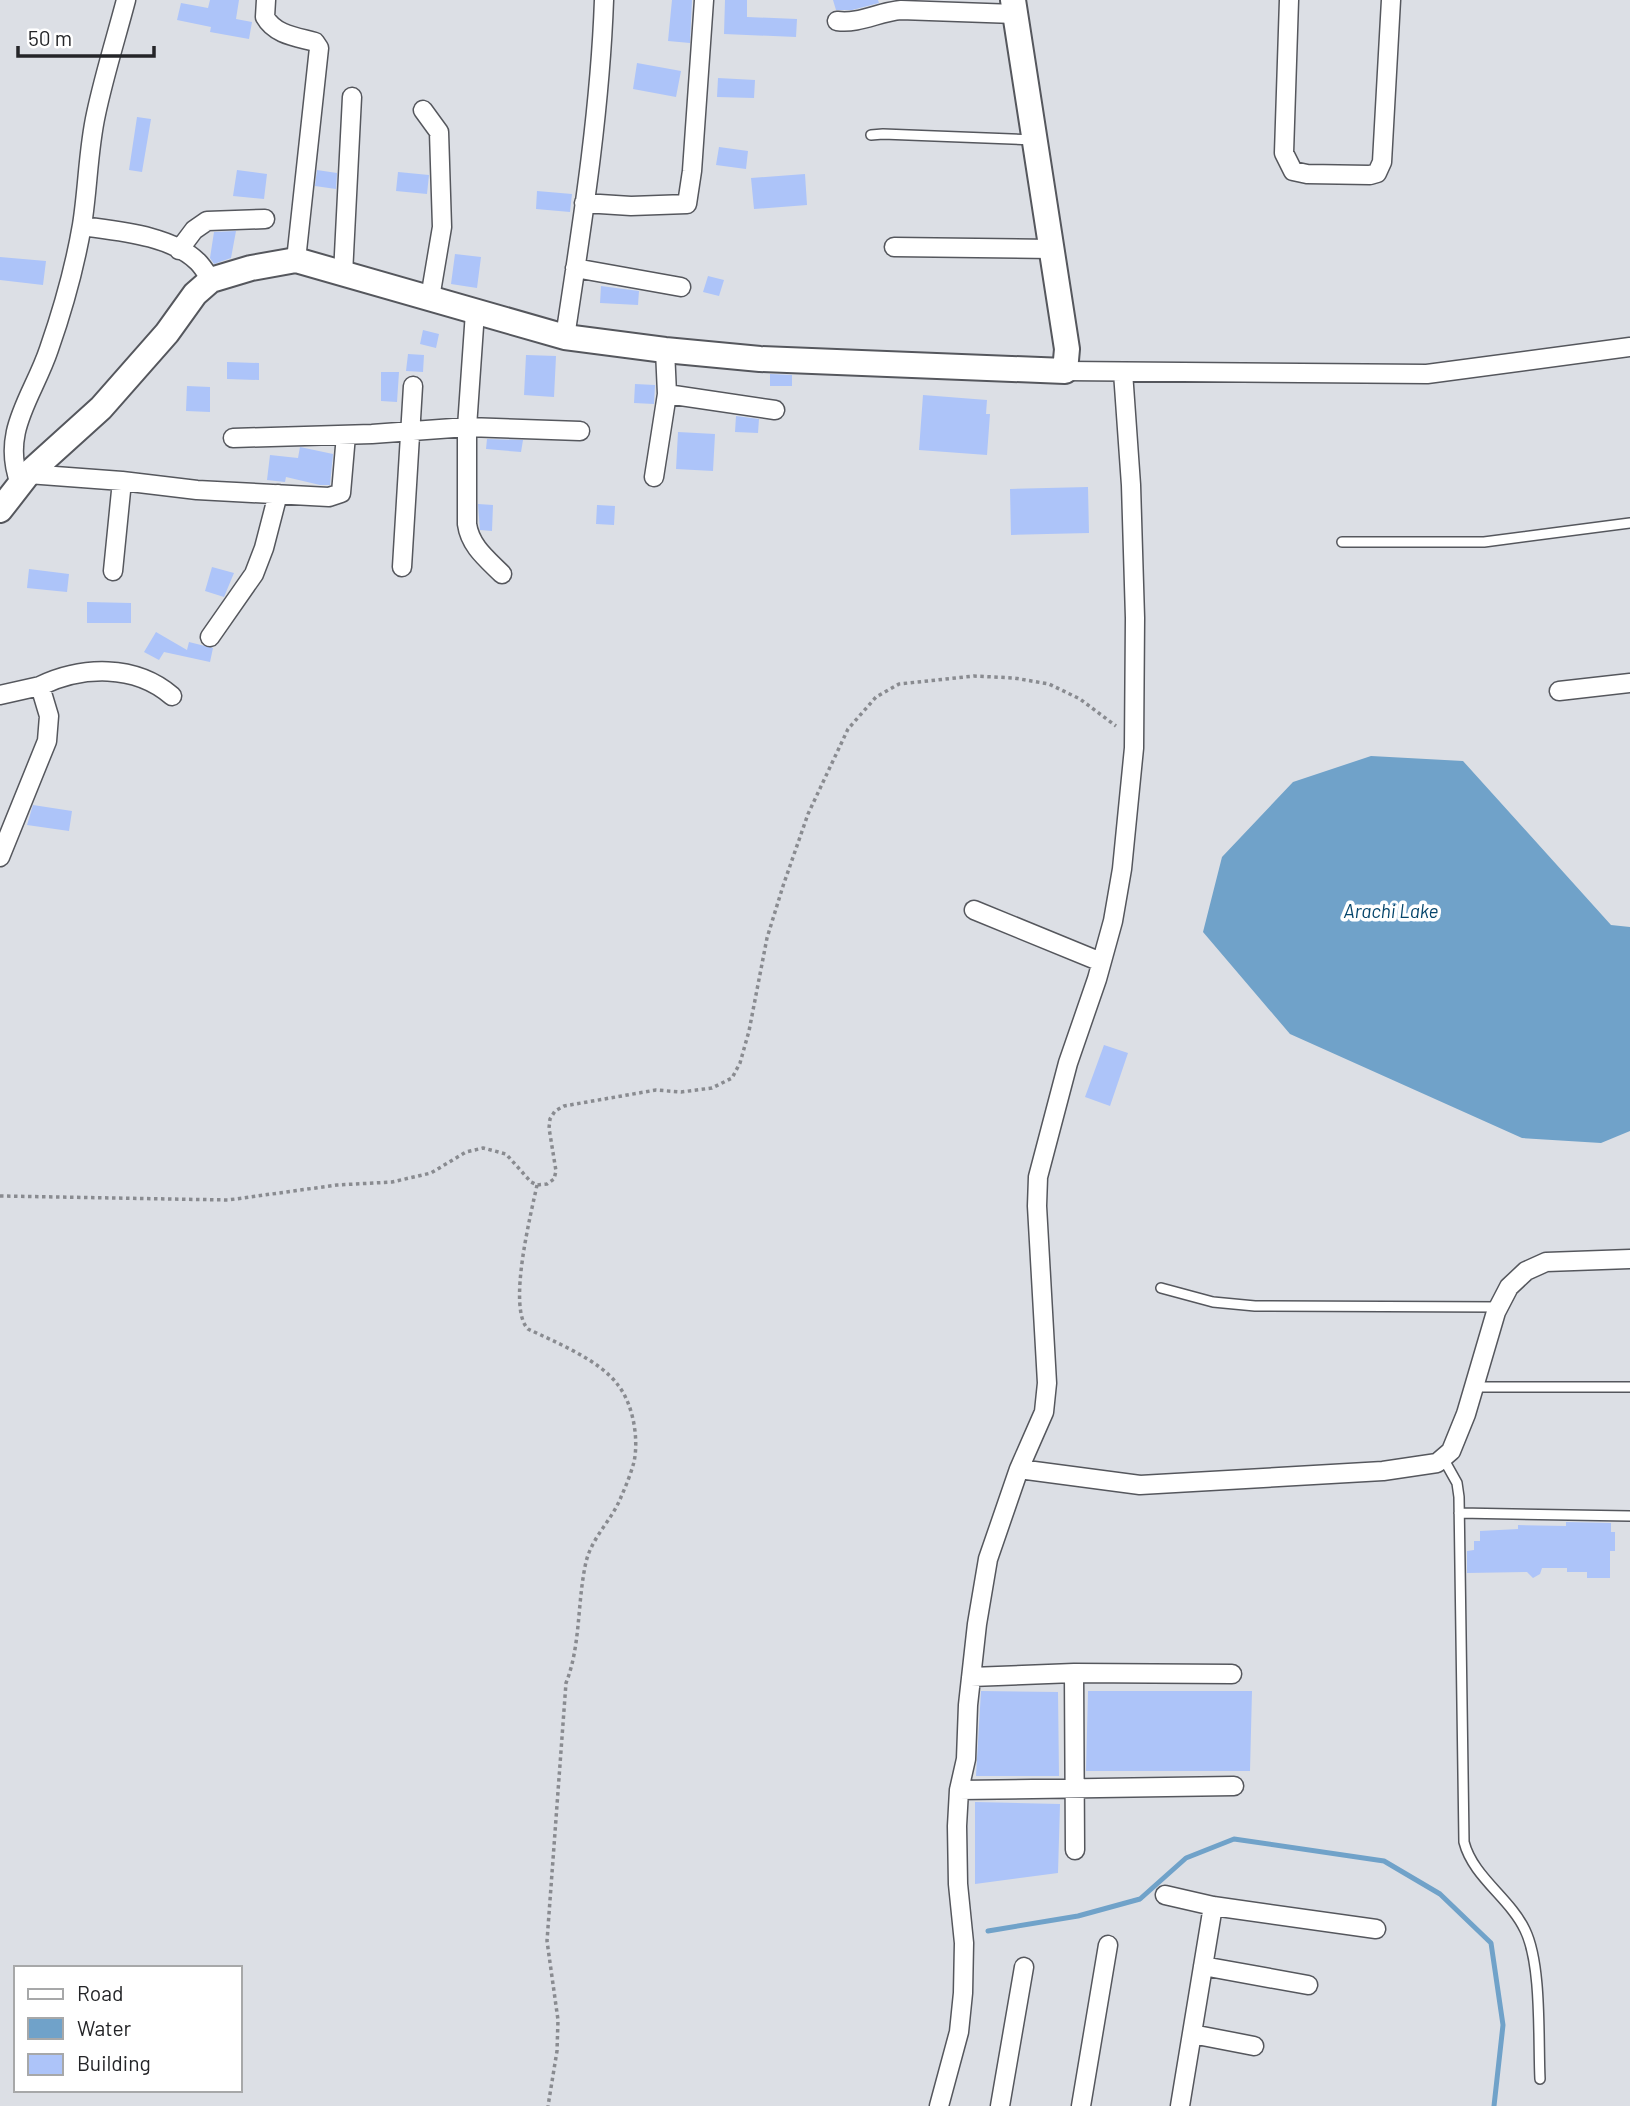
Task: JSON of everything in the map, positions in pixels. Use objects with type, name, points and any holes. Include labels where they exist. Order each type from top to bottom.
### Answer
[{"type":"street","points":[[126,0],[96,116],[82,226],[60,317],[13,433],[15,470],[24,479],[122,481],[197,490],[329,497],[341,493],[346,435]]},
{"type":"street","points":[[266,0],[265,17],[273,27],[318,45],[296,260]]},
{"type":"street","points":[[565,337],[584,203],[603,37],[604,0]]},
{"type":"street","points":[[584,203],[631,206],[687,204],[692,171],[704,0]]},
{"type":"street","points":[[1289,0],[1284,153],[1293,171],[1307,174],[1370,174],[1377,173],[1382,162],[1391,0]]},
{"type":"street","points":[[836,21],[864,20],[889,11],[901,10],[1014,7],[1067,349],[1065,371]]},
{"type":"street","points":[[343,274],[352,97]]},
{"type":"street","points":[[423,110],[439,132],[442,226],[430,298]]},
{"type":"street","points":[[179,250],[194,230],[207,221],[265,219]]},
{"type":"street","points":[[82,226],[157,239],[197,260],[211,280]]},
{"type":"street","points":[[894,247],[1052,249]]},
{"type":"street","points":[[0,509],[24,479],[101,408],[167,333],[195,295],[211,280],[251,268],[296,260],[565,337],[760,359],[1065,371],[1427,374],[1630,347]]},
{"type":"street","points":[[575,268],[681,287]]},
{"type":"street","points":[[475,313],[467,427],[468,536],[502,574]]},
{"type":"street","points":[[654,477],[667,394],[665,350]]},
{"type":"street","points":[[939,2106],[959,2032],[964,1943],[958,1884],[959,1790],[966,1759],[971,1677],[988,1559],[1019,1469],[1044,1412],[1047,1383],[1037,1206],[1038,1177],[1068,1063],[1113,921],[1122,869],[1134,739],[1135,604],[1131,485],[1123,372]]},
{"type":"street","points":[[402,566],[414,386]]},
{"type":"street","points":[[667,394],[775,410]]},
{"type":"street","points":[[233,438],[346,435],[467,427],[580,431]]},
{"type":"street","points":[[113,571],[122,481]]},
{"type":"street","points":[[210,637],[254,574],[264,548],[278,494]]},
{"type":"street","points":[[0,695],[40,686],[57,678],[93,671],[127,672],[161,687],[172,696]]},
{"type":"street","points":[[1559,691],[1630,683]]},
{"type":"street","points":[[0,857],[47,741],[49,716],[40,686]]},
{"type":"street","points":[[974,910],[1101,962]]},
{"type":"street","points":[[1019,1469],[1140,1485],[1383,1471],[1437,1463],[1451,1451],[1466,1414],[1499,1307],[1510,1287],[1526,1272],[1546,1262],[1630,1259]]},
{"type":"street","points":[[971,1677],[1074,1673],[1232,1674]]},
{"type":"street","points":[[1074,1673],[1075,1850]]},
{"type":"street","points":[[959,1790],[1234,1786]]},
{"type":"street","points":[[1166,1895],[1213,1906],[1376,1929]]},
{"type":"street","points":[[1180,2106],[1213,1906]]},
{"type":"street","points":[[1081,2106],[1108,1945]]},
{"type":"street","points":[[1203,1966],[1308,1985]]},
{"type":"street","points":[[1000,2106],[1024,1967]]},
{"type":"street","points":[[1192,2034],[1254,2046]]},
{"type":"lane","points":[[871,135],[1034,140]]},
{"type":"lane","points":[[1342,542],[1484,542],[1630,523]]},
{"type":"lane","points":[[1161,1288],[1213,1302],[1255,1306],[1499,1307]]},
{"type":"lane","points":[[1474,1387],[1630,1387]]},
{"type":"lane","points":[[1443,1458],[1457,1483],[1459,1513],[1464,1842],[1474,1865],[1514,1912],[1526,1931],[1535,1967],[1540,2079]]},
{"type":"lane","points":[[1459,1513],[1630,1516]]},
{"type":"path","points":[[537,1185],[547,1184],[554,1179],[556,1171],[550,1119],[555,1111],[564,1106],[656,1090],[681,1092],[712,1088],[732,1078],[740,1063],[749,1031],[779,899],[808,814],[848,729],[876,697],[899,684],[974,676],[1014,678],[1049,684],[1080,699],[1134,739]]},
{"type":"path","points":[[0,1196],[228,1200],[337,1185],[392,1182],[431,1173],[466,1152],[483,1148],[506,1154],[537,1185]]},
{"type":"path","points":[[537,1185],[522,1261],[519,1312],[522,1323],[528,1329],[595,1364],[618,1384],[628,1404],[634,1429],[634,1461],[625,1487],[620,1500],[593,1542],[586,1562],[574,1664],[566,1683],[547,1941],[558,2020],[557,2051],[548,2106]]},
{"type":"water","name":"Arachi Lake","points":[[1371,756],[1463,761],[1611,925],[1630,927],[1630,1131],[1601,1143],[1522,1138],[1290,1034],[1203,932],[1222,857],[1293,782]]},
{"type":"building","points":[[210,0],[239,0],[236,19],[252,22],[249,39],[210,32],[211,27],[177,20],[181,3],[208,8]]},
{"type":"building","points":[[672,0],[692,0],[690,43],[668,41]]},
{"type":"building","points":[[725,0],[747,0],[747,17],[797,19],[796,37],[724,34]]},
{"type":"building","points":[[833,0],[878,0],[879,3],[852,10],[836,10]]},
{"type":"building","points":[[637,63],[681,71],[676,97],[633,89]]},
{"type":"building","points":[[718,78],[755,80],[754,98],[717,97]]},
{"type":"building","points":[[137,117],[151,119],[142,172],[129,170]]},
{"type":"building","points":[[719,147],[748,151],[746,169],[716,165]]},
{"type":"building","points":[[237,170],[267,174],[264,199],[233,196]]},
{"type":"building","points":[[317,170],[337,173],[336,189],[315,186]]},
{"type":"building","points":[[398,172],[429,175],[427,194],[396,191]]},
{"type":"building","points":[[805,174],[807,205],[754,209],[751,178]]},
{"type":"building","points":[[537,191],[572,194],[570,212],[536,209]]},
{"type":"building","points":[[236,231],[231,258],[214,264],[210,258],[214,232]]},
{"type":"building","points":[[455,254],[481,257],[477,288],[451,284]]},
{"type":"building","points":[[0,257],[46,261],[43,285],[0,280]]},
{"type":"building","points":[[708,276],[724,280],[719,296],[703,292]]},
{"type":"building","points":[[601,286],[639,291],[638,305],[600,303]]},
{"type":"building","points":[[423,330],[439,334],[436,348],[420,344]]},
{"type":"building","points":[[408,354],[424,355],[423,372],[406,371]]},
{"type":"building","points":[[526,355],[556,356],[554,397],[524,395]]},
{"type":"building","points":[[227,362],[259,363],[259,380],[227,379]]},
{"type":"building","points":[[381,372],[399,372],[397,402],[381,401]]},
{"type":"building","points":[[770,374],[792,375],[792,386],[770,386]]},
{"type":"building","points":[[635,384],[655,385],[654,404],[634,403]]},
{"type":"building","points":[[187,386],[210,387],[210,412],[186,411]]},
{"type":"building","points":[[923,395],[987,400],[986,414],[990,414],[987,455],[919,450]]},
{"type":"building","points":[[736,416],[759,419],[758,433],[735,432]]},
{"type":"building","points":[[678,432],[715,434],[713,471],[676,469]]},
{"type":"building","points":[[487,439],[523,440],[521,452],[486,449]]},
{"type":"building","points":[[300,447],[333,454],[330,485],[286,477],[285,482],[267,480],[270,455],[298,458]]},
{"type":"building","points":[[1088,487],[1089,533],[1011,535],[1010,489]]},
{"type":"building","points":[[478,504],[493,505],[492,531],[480,530]]},
{"type":"building","points":[[597,505],[615,506],[614,525],[596,524]]},
{"type":"building","points":[[212,567],[234,573],[224,597],[205,591]]},
{"type":"building","points":[[29,569],[69,574],[67,592],[27,588]]},
{"type":"building","points":[[87,602],[131,603],[131,623],[87,623]]},
{"type":"building","points":[[156,632],[187,650],[189,642],[213,648],[210,662],[164,652],[159,660],[144,652]]},
{"type":"building","points":[[33,805],[72,811],[69,831],[27,825]]},
{"type":"building","points":[[1104,1045],[1128,1053],[1110,1106],[1085,1097]]},
{"type":"building","points":[[1566,1522],[1611,1523],[1611,1532],[1615,1532],[1615,1551],[1610,1551],[1610,1578],[1587,1578],[1587,1572],[1567,1572],[1567,1568],[1542,1568],[1540,1574],[1533,1578],[1527,1572],[1467,1573],[1467,1551],[1474,1550],[1474,1541],[1480,1541],[1480,1531],[1518,1529],[1518,1525],[1566,1526]]},
{"type":"building","points":[[981,1691],[1058,1692],[1059,1776],[976,1776]]},
{"type":"building","points":[[1088,1691],[1252,1691],[1250,1771],[1086,1771]]},
{"type":"building","points":[[975,1802],[1060,1804],[1058,1873],[975,1884]]},
{"type":"waterway","points":[[988,1931],[1078,1916],[1140,1899],[1186,1858],[1234,1839],[1384,1861],[1440,1894],[1491,1943],[1503,2025],[1494,2106]]}]
